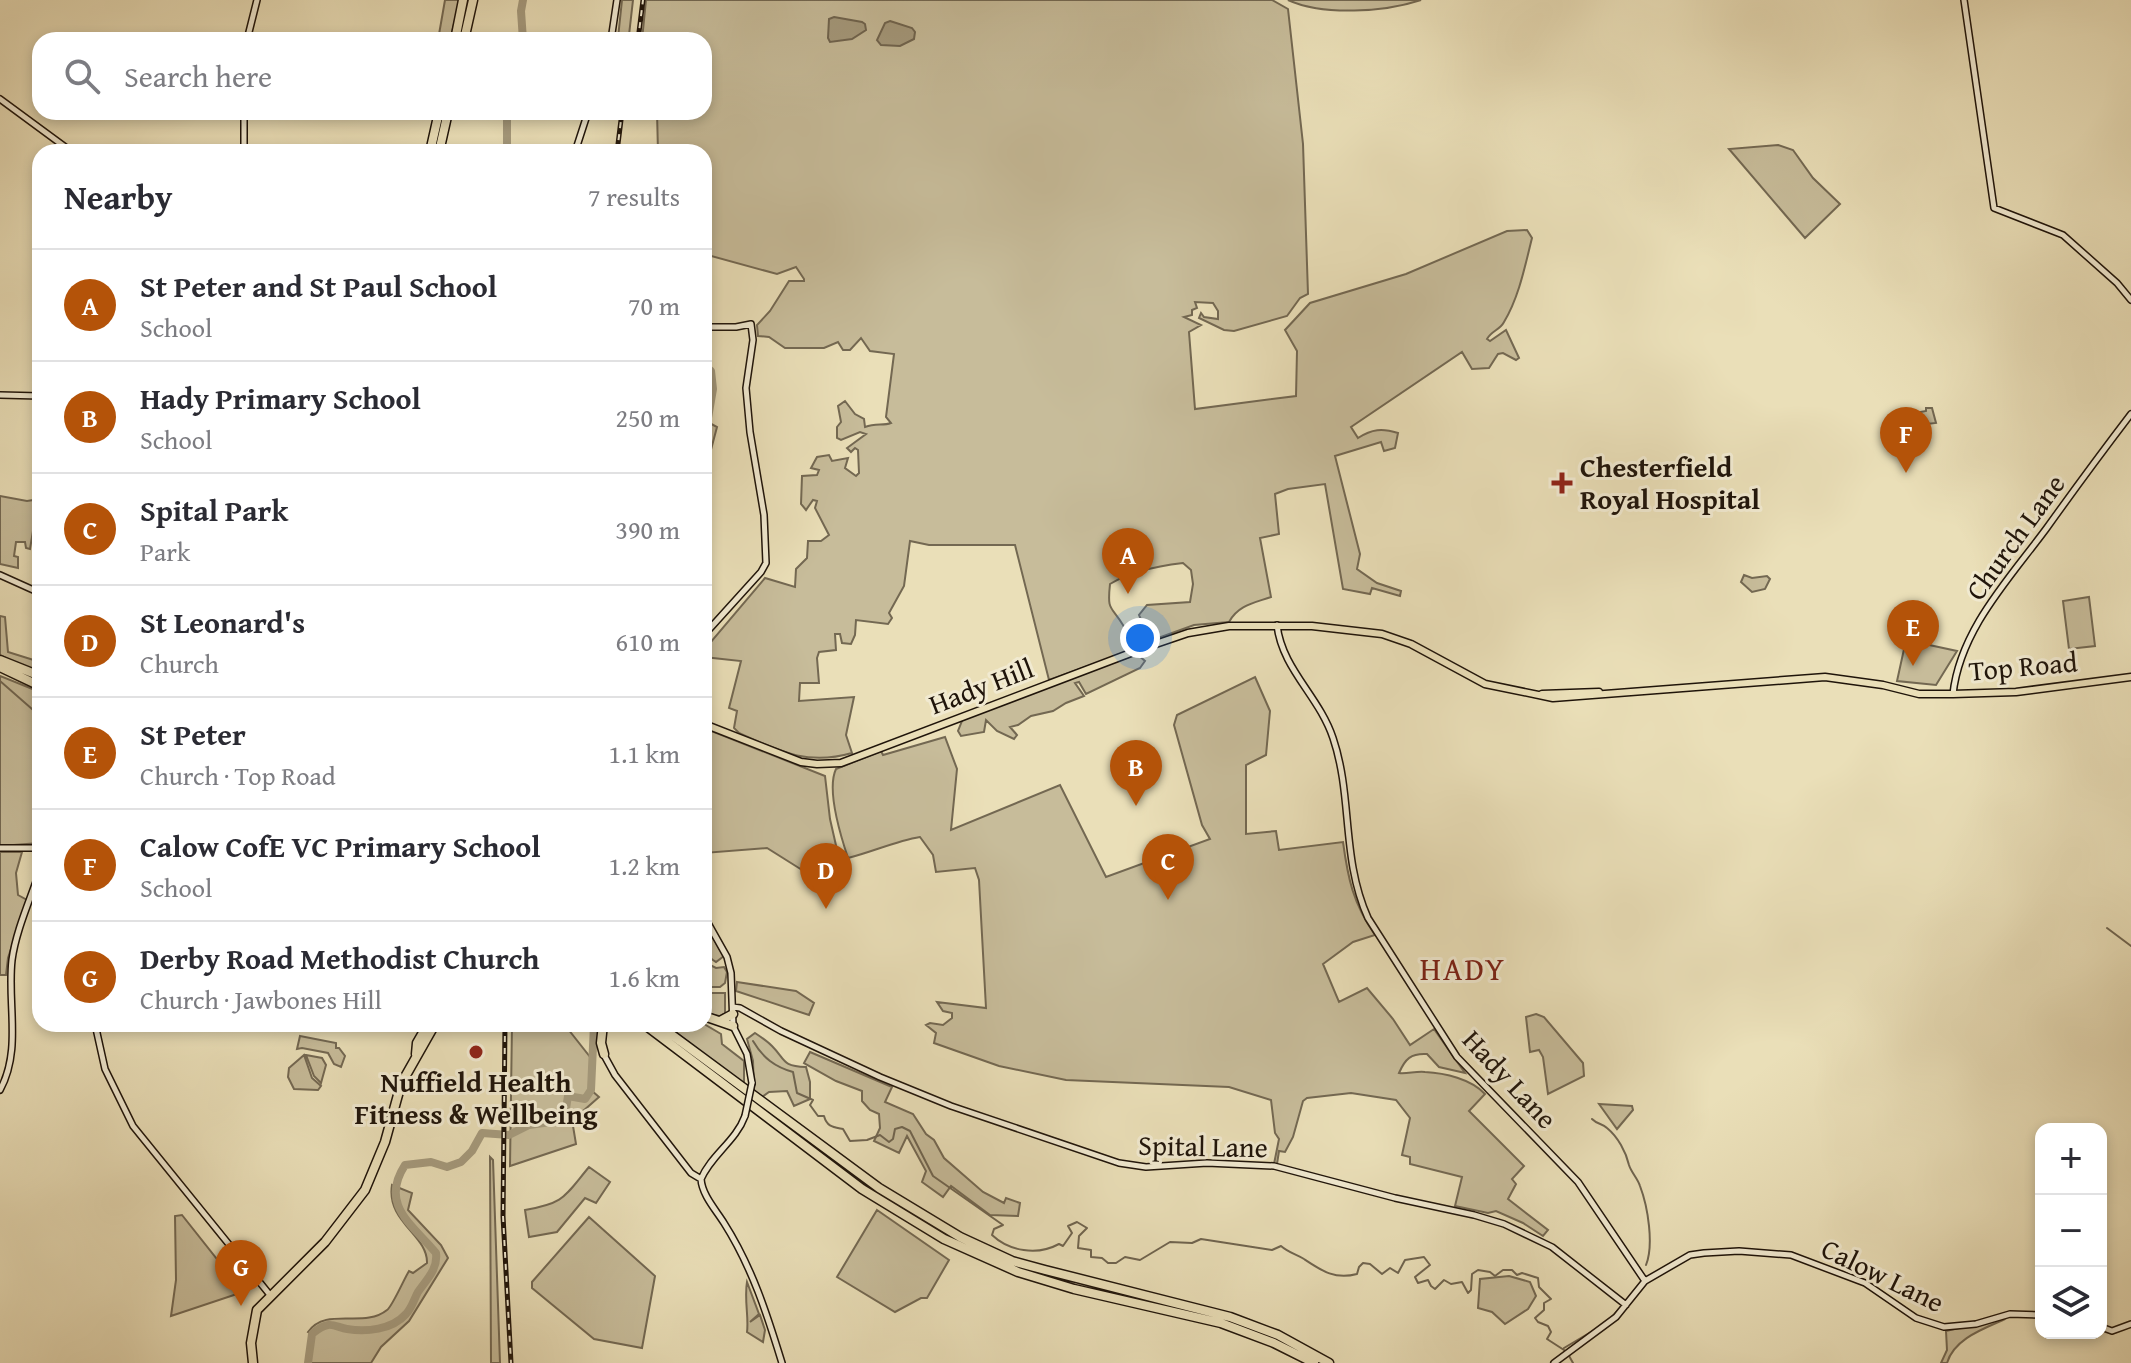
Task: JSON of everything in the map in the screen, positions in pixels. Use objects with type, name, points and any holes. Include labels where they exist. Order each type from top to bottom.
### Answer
[{"type":"highway","points":[[457,32],[463,0]]},
{"type":"highway","points":[[466,32],[473,0]]},
{"type":"highway","points":[[432,144],[437,120]]},
{"type":"highway","points":[[441,144],[446,120]]},
{"type":"highway","points":[[0,660],[32,675]]},
{"type":"highway","points":[[0,667],[32,682]]},
{"type":"highway","points":[[719,1021],[733,1010]]},
{"type":"highway","points":[[712,1019],[733,1026]]},
{"type":"highway","points":[[416,1055],[417,1043],[423,1032]]},
{"type":"highway","points":[[253,1363],[253,1321],[260,1305],[325,1242],[365,1190],[385,1142],[401,1084],[431,1032]]},
{"type":"highway","points":[[602,1032],[604,1054]]},
{"type":"highway","points":[[655,1032],[862,1189],[944,1239],[1018,1272],[1074,1289],[1221,1323],[1274,1343],[1314,1363]]},
{"type":"highway","points":[[668,1032],[879,1188],[960,1237],[1012,1261],[1230,1317],[1278,1335],[1329,1363]]},
{"type":"main road","name":"Hady Hill","points":[[712,727],[801,762],[841,763],[1188,633],[1229,626],[1348,629],[1395,638],[1485,684],[1535,695],[1609,693]]},
{"type":"main road","name":"Top Road","points":[[1609,693],[1825,677],[1883,685],[1919,694],[1953,694],[2016,692],[2131,677]]},
{"type":"street","points":[[249,32],[257,0]]},
{"type":"street","points":[[612,32],[617,0]]},
{"type":"street","points":[[1964,0],[1994,208],[2063,235],[2117,283],[2131,300]]},
{"type":"street","points":[[0,99],[61,144]]},
{"type":"street","points":[[244,120],[244,144]]},
{"type":"street","points":[[578,144],[585,120]]},
{"type":"street","points":[[712,327],[751,324],[753,340],[746,388],[764,515],[766,563],[712,626]]},
{"type":"street","points":[[0,395],[32,396]]},
{"type":"street","name":"Church Lane","points":[[1953,694],[1961,657],[1973,631],[2131,414]]},
{"type":"street","points":[[0,575],[32,589]]},
{"type":"street","name":"Hady Lane","points":[[1281,625],[1281,650],[1319,706],[1335,745],[1352,870],[1368,918],[1457,1057],[1578,1182],[1645,1281]]},
{"type":"street","points":[[0,848],[32,848]]},
{"type":"street","points":[[0,1090],[12,1051],[12,958],[32,895]]},
{"type":"street","points":[[701,1179],[737,1132],[745,1116],[752,1083],[750,1064],[733,1026],[727,957],[712,930]]},
{"type":"street","name":"Spital Lane","points":[[733,1010],[740,1008],[781,1031],[880,1077],[951,1106],[1119,1163],[1146,1167],[1207,1163],[1274,1166],[1395,1198],[1455,1209],[1504,1224],[1552,1247],[1626,1305]]},
{"type":"street","points":[[97,1032],[105,1069],[133,1126],[270,1295]]},
{"type":"street","points":[[604,1054],[615,1075],[691,1173],[701,1179],[707,1196],[752,1275],[782,1363]]},
{"type":"street","name":"Calow Lane","points":[[1554,1363],[1602,1330],[1645,1281],[1690,1255],[1761,1252],[1791,1255],[1865,1283],[1916,1318],[1935,1325],[1959,1327],[2010,1314],[2035,1315]]},
{"type":"street","points":[[2107,1329],[2112,1331],[2131,1324]]},
{"type":"shaded area","points":[[445,0],[460,0],[452,32],[439,32]]},
{"type":"shaded area","points":[[622,0],[633,0],[629,32],[619,32]]},
{"type":"shaded area","points":[[646,0],[1272,0],[1288,9],[1303,144],[1308,294],[1300,298],[1287,316],[1234,331],[1224,330],[1199,318],[1201,313],[1204,317],[1218,319],[1218,311],[1213,303],[1195,302],[1197,308],[1192,310],[1192,315],[1184,317],[1201,325],[1189,332],[1195,409],[1296,396],[1297,351],[1285,330],[1310,303],[1406,274],[1507,231],[1527,230],[1532,238],[1514,302],[1502,325],[1487,339],[1490,341],[1506,330],[1519,358],[1516,360],[1503,353],[1498,354],[1489,368],[1472,369],[1462,352],[1351,427],[1358,438],[1377,430],[1398,433],[1395,448],[1384,451],[1381,442],[1335,456],[1360,554],[1357,569],[1377,583],[1401,591],[1400,596],[1372,588],[1370,594],[1343,589],[1325,484],[1288,489],[1275,494],[1279,534],[1260,538],[1271,597],[1242,608],[1229,622],[1194,625],[1150,641],[1139,615],[1147,605],[1190,602],[1193,584],[1191,570],[1183,563],[1127,576],[1110,584],[1109,599],[1124,628],[1130,651],[1049,680],[1015,545],[929,545],[910,541],[904,586],[889,613],[892,618],[888,624],[856,620],[851,644],[842,643],[840,634],[835,634],[836,650],[819,652],[817,658],[819,683],[800,683],[799,701],[854,697],[846,735],[852,753],[821,758],[794,755],[739,733],[734,728],[737,711],[729,708],[741,661],[712,658],[712,641],[765,578],[795,587],[796,569],[807,558],[808,541],[821,541],[829,535],[815,508],[817,501],[813,500],[806,510],[801,504],[802,476],[817,475],[819,470],[811,468],[817,457],[829,455],[832,461],[848,458],[845,468],[856,476],[859,473],[858,450],[855,448],[851,452],[847,448],[866,434],[860,432],[841,440],[837,438],[837,427],[841,422],[838,406],[845,401],[855,414],[864,419],[865,427],[891,423],[886,417],[894,354],[870,351],[861,338],[850,350],[843,350],[838,342],[824,348],[785,348],[769,337],[758,336],[757,325],[789,281],[804,279],[796,267],[777,274],[712,256],[712,144],[658,144],[657,120],[712,120],[712,32],[643,32]]},
{"type":"shaded area","points":[[1288,0],[1421,0],[1390,7],[1336,10]]},
{"type":"shaded area","points":[[834,17],[862,22],[866,30],[852,39],[830,42],[829,19]]},
{"type":"shaded area","points":[[890,21],[912,28],[914,39],[900,46],[881,45],[877,40],[885,23]]},
{"type":"shaded area","points":[[1778,145],[1793,150],[1813,178],[1840,204],[1805,238],[1729,149]]},
{"type":"shaded area","points":[[1926,408],[1932,408],[1936,423],[1918,425],[1915,413],[1926,411]]},
{"type":"shaded area","points":[[712,424],[717,427],[712,446]]},
{"type":"shaded area","points":[[0,496],[32,500],[30,549],[26,548],[25,542],[16,542],[14,556],[18,557],[18,568],[0,564]]},
{"type":"shaded area","points":[[1744,575],[1752,578],[1767,576],[1770,579],[1765,589],[1752,592],[1741,582]]},
{"type":"shaded area","points":[[2089,597],[2095,646],[2069,649],[2063,601]]},
{"type":"shaded area","points":[[0,616],[5,617],[8,652],[32,660],[32,672],[0,655]]},
{"type":"shaded area","points":[[1906,640],[1957,651],[1936,685],[1897,681]]},
{"type":"shaded area","points":[[1137,654],[1145,661],[1140,668],[1086,694],[1079,682],[1075,683],[1084,696],[1010,727],[1017,735],[1014,739],[997,731],[986,720],[984,732],[961,736],[958,731],[964,716]]},
{"type":"shaded area","points":[[0,676],[32,689],[32,844],[0,846]]},
{"type":"shaded area","points":[[1255,677],[1270,711],[1266,755],[1246,765],[1246,834],[1276,831],[1279,850],[1343,842],[1353,890],[1361,912],[1375,935],[1353,942],[1323,964],[1339,1002],[1367,988],[1410,1045],[1434,1029],[1465,1073],[1439,1067],[1427,1054],[1421,1054],[1409,1058],[1399,1073],[1449,1075],[1473,1084],[1485,1094],[1469,1111],[1524,1166],[1512,1179],[1516,1184],[1508,1199],[1548,1230],[1543,1236],[1496,1211],[1488,1213],[1455,1206],[1462,1177],[1410,1164],[1410,1157],[1402,1155],[1410,1118],[1396,1100],[1351,1093],[1307,1098],[1303,1101],[1293,1137],[1285,1152],[1279,1151],[1277,1164],[1274,1164],[1279,1139],[1275,1133],[1271,1100],[1229,1087],[1066,1080],[999,1066],[934,1043],[936,1033],[926,1025],[943,1025],[952,1018],[952,1013],[943,1011],[937,1002],[986,1008],[979,880],[975,868],[936,872],[933,855],[920,837],[848,858],[834,801],[833,778],[836,769],[881,751],[883,755],[945,737],[957,769],[951,830],[1060,785],[1106,877],[1210,839],[1202,825],[1174,725],[1177,715]]},
{"type":"shaded area","points":[[712,731],[825,776],[840,863],[810,875],[767,848],[712,852]]},
{"type":"shaded area","points":[[0,852],[22,852],[16,873],[18,895],[27,900],[8,958],[6,975],[0,975]]},
{"type":"shaded area","points":[[712,936],[724,956],[716,962],[712,960]]},
{"type":"shaded area","points":[[712,966],[724,967],[727,972],[725,983],[712,987]]},
{"type":"shaded area","points":[[737,982],[796,991],[814,1003],[809,1015],[736,991]]},
{"type":"shaded area","points":[[712,993],[725,993],[725,1013],[712,1015]]},
{"type":"shaded area","points":[[1536,1014],[1544,1017],[1583,1063],[1584,1076],[1548,1094],[1543,1057],[1539,1050],[1530,1052],[1526,1017]]},
{"type":"shaded area","points":[[712,1029],[721,1034],[722,1044],[744,1061],[744,1085],[675,1032],[712,1032]]},
{"type":"shaded area","points":[[512,1032],[570,1032],[594,1062],[591,1090],[599,1097],[582,1112],[573,1126],[576,1144],[510,1166]]},
{"type":"shaded area","points":[[755,1033],[788,1064],[806,1067],[810,1099],[794,1106],[787,1091],[769,1092],[762,1097],[754,1092],[753,1061],[747,1039]]},
{"type":"shaded area","points":[[300,1036],[336,1043],[336,1048],[345,1056],[341,1067],[334,1064],[328,1053],[297,1049]]},
{"type":"shaded area","points":[[810,1052],[892,1087],[885,1102],[913,1114],[944,1158],[983,1192],[1004,1203],[1006,1198],[1020,1203],[1018,1216],[990,1215],[951,1186],[943,1197],[922,1182],[926,1171],[907,1136],[899,1153],[874,1141],[880,1128],[879,1114],[862,1101],[862,1091],[804,1063]]},
{"type":"shaded area","points":[[304,1055],[312,1078],[321,1086],[318,1090],[294,1089],[288,1077],[289,1068]]},
{"type":"shaded area","points":[[306,1055],[322,1058],[326,1065],[321,1083],[314,1076]]},
{"type":"shaded area","points":[[1599,1104],[1632,1106],[1633,1110],[1617,1129]]},
{"type":"shaded area","points":[[490,1157],[493,1160],[500,1363],[491,1363]]},
{"type":"shaded area","points":[[589,1167],[610,1182],[596,1203],[585,1198],[557,1232],[529,1237],[525,1210],[548,1205],[563,1197]]},
{"type":"shaded area","points":[[392,1185],[412,1193],[408,1210],[441,1245],[448,1258],[409,1321],[381,1347],[371,1363],[310,1363],[314,1336],[308,1332],[316,1324],[325,1320],[378,1315],[389,1308],[409,1271],[413,1273],[427,1263],[421,1244],[395,1209]]},
{"type":"shaded area","points":[[877,1210],[949,1260],[927,1298],[921,1298],[895,1312],[837,1277]]},
{"type":"shaded area","points":[[182,1215],[243,1292],[171,1316],[176,1280],[175,1216]]},
{"type":"shaded area","points":[[589,1217],[655,1276],[642,1348],[594,1339],[532,1288],[532,1282]]},
{"type":"shaded area","points":[[1509,1276],[1530,1282],[1536,1296],[1528,1309],[1505,1324],[1492,1312],[1478,1308],[1480,1279]]},
{"type":"shaded area","points":[[747,1282],[759,1314],[750,1322],[760,1315],[765,1330],[763,1342],[747,1332]]},
{"type":"shaded area","points":[[2003,1320],[1970,1336],[1956,1347],[1947,1363],[1941,1363],[1947,1350],[1946,1331]]},
{"type":"waterway","points":[[522,32],[523,0]]},
{"type":"waterway","points":[[507,120],[507,144]]},
{"type":"waterway","points":[[712,380],[712,395]]},
{"type":"waterway","points":[[0,681],[32,709]]},
{"type":"waterway","points":[[2107,928],[2131,946]]},
{"type":"waterway","points":[[308,1363],[312,1334],[317,1330],[330,1325],[370,1330],[394,1324],[408,1312],[434,1269],[436,1253],[409,1223],[397,1203],[398,1179],[405,1165],[431,1162],[447,1167],[461,1162],[472,1151],[482,1133],[509,1135],[529,1125],[558,1121],[565,1115],[568,1096],[585,1099],[591,1090],[594,1032]]},
{"type":"waterway","points":[[753,1041],[770,1061],[793,1072],[797,1093],[813,1100],[810,1105],[818,1116],[824,1116],[831,1126],[843,1129],[850,1141],[880,1135],[889,1142],[895,1129],[902,1127],[910,1131],[933,1176],[1003,1225],[994,1229],[992,1235],[1007,1245],[1033,1251],[1059,1244],[1063,1246],[1072,1233],[1068,1226],[1077,1222],[1087,1228],[1079,1236],[1078,1248],[1091,1250],[1091,1257],[1102,1258],[1108,1263],[1116,1263],[1125,1257],[1140,1260],[1170,1242],[1192,1243],[1201,1239],[1272,1250],[1281,1246],[1323,1271],[1342,1276],[1357,1274],[1363,1263],[1370,1264],[1382,1274],[1390,1268],[1398,1273],[1405,1260],[1424,1257],[1430,1265],[1415,1277],[1418,1283],[1428,1280],[1435,1289],[1444,1280],[1451,1284],[1462,1282],[1468,1293],[1472,1274],[1478,1270],[1495,1276],[1503,1270],[1512,1270],[1517,1275],[1522,1273],[1538,1278],[1539,1287],[1551,1299],[1544,1303],[1544,1310],[1535,1318],[1548,1326],[1551,1332],[1547,1339],[1564,1350]]},
{"type":"waterway","points":[[1592,1119],[1605,1126],[1618,1140],[1639,1183],[1649,1226],[1650,1247],[1646,1265]]},
{"type":"waterway","points":[[1611,1318],[1619,1309]]},
{"type":"waterway","points":[[1564,1348],[1596,1329]]},
{"type":"waterway","points":[[1568,1354],[1573,1363]]},
{"type":"railway","points":[[639,32],[643,0]]},
{"type":"railway","points":[[618,144],[621,120]]},
{"type":"railway","points":[[505,1032],[503,1216],[511,1363]]},
{"type":"place","name":"Calow CofE VC Primary School","points":[[1906,473]]},
{"type":"place","name":"Chesterfield Royal Hospital","points":[[1562,483]]},
{"type":"place","name":"St Peter and St Paul School","points":[[1128,594]]},
{"type":"place","name":"St Peter","points":[[1913,666]]},
{"type":"place","name":"Hady Primary School","points":[[1136,806]]},
{"type":"place","name":"Spital Park","points":[[1168,900]]},
{"type":"place","name":"St Leonard's","points":[[826,909]]},
{"type":"place","name":"Nuffield Health Fitness & Wellbeing","points":[[476,1052]]},
{"type":"place","name":"Derby Road Methodist Church","points":[[241,1306]]},
{"type":"district","name":"HADY","points":[[1463,969]]}]
